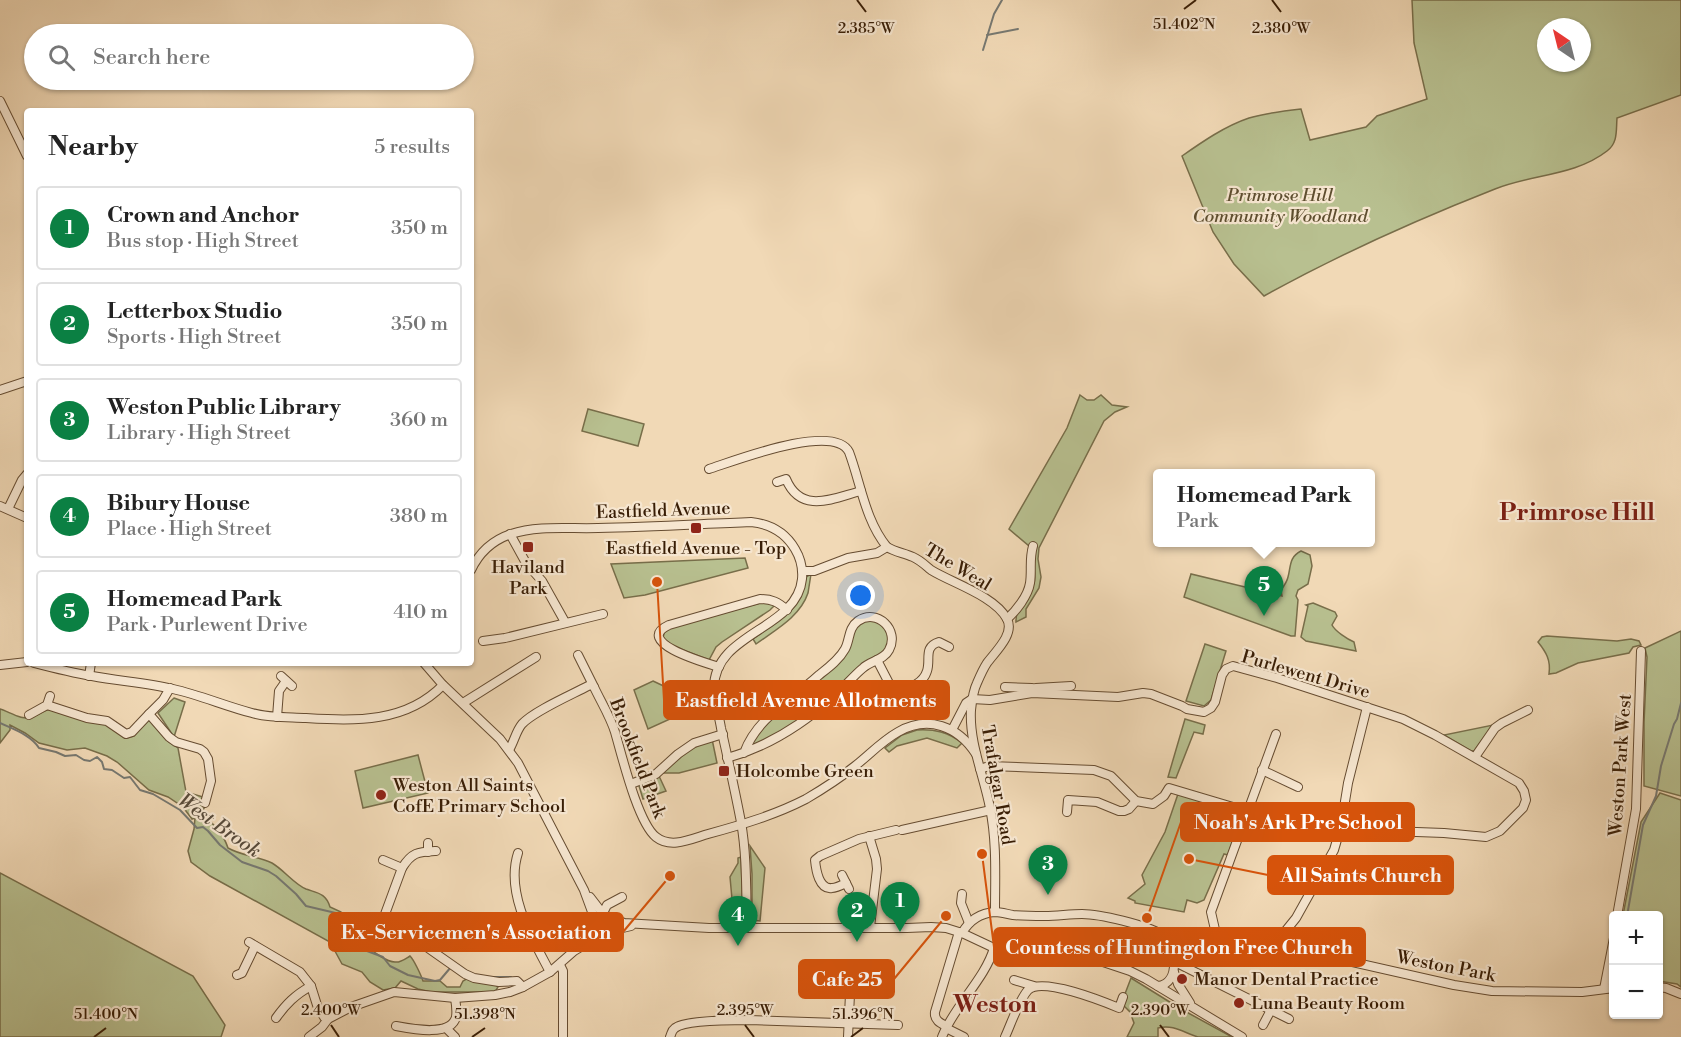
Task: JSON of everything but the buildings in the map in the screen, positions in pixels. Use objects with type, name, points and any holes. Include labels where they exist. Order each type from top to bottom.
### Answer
[{"type":"street","points":[[0,101],[24,150]]},
{"type":"street","points":[[0,390],[24,382]]},
{"type":"street","points":[[709,469],[799,442],[819,440],[844,445],[848,449],[876,530],[887,547],[878,553],[848,558],[814,571],[803,572],[802,584],[797,597],[787,610],[734,648],[719,667],[715,677],[714,688],[745,855],[747,927]]},
{"type":"street","points":[[24,478],[4,508],[24,517]]},
{"type":"street","points":[[777,482],[786,479],[793,491],[808,501],[815,502],[861,491]]},
{"type":"street","name":"Eastfield Avenue","points":[[474,559],[492,543],[510,534],[530,529],[751,522],[763,523],[775,528],[788,539],[798,554],[803,572]]},
{"type":"street","points":[[510,534],[526,563],[542,581],[565,622]]},
{"type":"street","points":[[976,754],[965,740],[952,730],[966,703],[972,699],[976,684],[986,666],[1008,633],[1007,619],[1013,614],[1029,588],[1029,562],[1033,546]]},
{"type":"street","name":"The Weal","points":[[887,547],[912,556],[932,570],[980,595],[1007,619]]},
{"type":"street","points":[[719,667],[666,647],[659,639],[660,630],[669,625],[760,599],[770,599],[787,610]]},
{"type":"street","points":[[483,641],[505,638],[603,614]]},
{"type":"street","points":[[727,758],[744,753],[770,741],[796,726],[834,696],[863,668],[888,651],[892,642],[889,628],[880,619],[866,617],[852,626],[845,649],[839,658],[757,727],[744,753]]},
{"type":"street","points":[[877,660],[891,687],[896,691],[902,690],[917,684],[924,677],[928,667],[928,653],[934,644],[939,642],[949,647]]},
{"type":"street","name":"Weston Park West","points":[[1618,911],[1636,809],[1641,651]]},
{"type":"street","points":[[578,655],[594,687]]},
{"type":"street","points":[[463,703],[536,657]]},
{"type":"street","points":[[0,665],[24,662]]},
{"type":"street","points":[[47,666],[89,676],[170,688],[253,713],[326,720],[391,716],[433,694],[443,685]]},
{"type":"street","points":[[89,676],[91,666]]},
{"type":"street","points":[[427,666],[509,750],[584,890],[600,930],[606,932],[641,923]]},
{"type":"street","name":"Purlewent Drive","points":[[972,699],[990,700],[1032,690],[1118,697],[1143,693],[1187,709],[1204,712],[1215,702],[1222,675],[1226,669],[1233,666],[1403,719],[1519,783],[1526,800],[1523,808],[1494,835],[1477,837],[1341,826]]},
{"type":"street","points":[[277,717],[279,691],[286,681]]},
{"type":"street","name":"Brookfield Park","points":[[509,750],[522,724],[527,720],[591,685],[610,720],[647,826],[663,841],[672,844],[741,824],[808,798],[906,728],[927,724],[952,730]]},
{"type":"street","points":[[1005,687],[1032,690],[1071,686]]},
{"type":"street","points":[[29,715],[49,701],[87,718],[107,721],[126,734],[132,732],[163,700],[170,688]]},
{"type":"street","name":"Trafalgar Road","points":[[972,699],[971,721],[976,754],[991,810],[996,864],[994,912]]},
{"type":"street","points":[[1275,944],[1296,918],[1334,850],[1367,707]]},
{"type":"street","points":[[1475,757],[1495,728],[1522,710]]},
{"type":"street","points":[[149,714],[176,742],[204,752],[208,759],[212,781],[205,803]]},
{"type":"street","points":[[631,784],[662,770],[678,754],[694,744],[723,734]]},
{"type":"street","points":[[1249,944],[1218,936],[1211,912],[1276,734]]},
{"type":"street","points":[[980,769],[989,766],[1094,770],[1111,776],[1136,801],[1153,804],[1164,796],[1169,788],[1243,810]]},
{"type":"street","points":[[1262,770],[1298,787]]},
{"type":"street","points":[[210,789],[219,793]]},
{"type":"street","points":[[1067,813],[1068,800],[1089,800],[1119,811],[1129,809],[1136,801]]},
{"type":"street","points":[[846,882],[830,889],[825,888],[815,867],[815,860],[869,836],[991,810]]},
{"type":"street","points":[[869,836],[877,869],[870,927]]},
{"type":"street","points":[[381,925],[402,868],[411,855],[417,852],[432,852],[428,843]]},
{"type":"street","points":[[518,853],[514,866],[520,909],[525,925],[550,972]]},
{"type":"street","points":[[383,860],[402,868]]},
{"type":"street","points":[[584,890],[613,923],[609,930]]},
{"type":"street","points":[[962,894],[961,903],[969,923]]},
{"type":"street","points":[[607,916],[607,905],[622,897]]},
{"type":"street","points":[[964,1037],[946,1027],[934,1016],[960,933],[977,918],[994,912],[1047,916],[1091,914],[1109,917],[1157,932],[1168,940],[1171,946],[1174,970],[1182,991],[1195,1009]]},
{"type":"street","points":[[597,922],[600,917],[607,916],[624,923],[699,927],[946,928],[994,948],[1076,956],[1130,971],[1242,1037]]},
{"type":"street","points":[[372,921],[418,941],[474,978],[517,981],[523,987]]},
{"type":"street","points":[[309,1037],[328,1019],[362,1003],[394,993],[456,998],[510,992],[550,972],[574,951],[594,939],[600,930]]},
{"type":"street","points":[[1168,940],[1173,935],[1177,935],[1224,946],[1249,944]]},
{"type":"street","points":[[242,975],[252,944],[300,972],[310,986],[324,1017],[328,1019]]},
{"type":"street","name":"Weston Park","points":[[1249,944],[1275,944],[1454,985],[1492,991],[1582,992],[1609,988]]},
{"type":"street","points":[[942,1037],[946,1027],[990,959],[994,948]]},
{"type":"street","points":[[1173,961],[1289,1018]]},
{"type":"street","points":[[1604,988],[1609,963]]},
{"type":"street","points":[[560,965],[563,970],[563,1037]]},
{"type":"street","points":[[1158,986],[1165,985],[1174,970]]},
{"type":"street","points":[[1014,980],[1034,986],[1077,993],[1119,1008],[1123,997]]},
{"type":"street","points":[[276,1018],[286,1004],[310,986]]},
{"type":"street","points":[[1005,1037],[1024,997],[1034,986]]},
{"type":"street","points":[[1663,988],[1681,994]]},
{"type":"street","points":[[848,994],[848,1037]]},
{"type":"street","points":[[396,1026],[406,1032],[434,1034],[448,1030],[456,1018],[456,998]]},
{"type":"street","points":[[1263,1025],[1271,1010]]},
{"type":"street","points":[[670,1037],[673,1030],[681,1025],[724,1020],[898,1025]]},
{"type":"street","points":[[448,1030],[455,1037]]},
{"type":"green space","name":"Primrose Hill Community Woodland","points":[[1412,0],[1681,0],[1681,95],[1617,118],[1616,136],[1611,148],[1607,151],[1595,159],[1567,170],[1509,184],[1465,201],[1349,252],[1264,296],[1234,264],[1213,232],[1182,156],[1231,125],[1249,118],[1301,109],[1310,140],[1366,127],[1377,116],[1427,99],[1414,43]]},
{"type":"green space","points":[[1080,395],[1087,400],[1094,400],[1101,395],[1112,405],[1127,407],[1115,412],[1104,421],[1039,548],[1041,577],[1039,588],[1026,609],[1026,617],[1016,622],[1020,606],[1032,588],[1035,576],[1033,554],[1029,546],[1009,529],[1067,428]]},
{"type":"green space","points":[[588,409],[644,424],[638,446],[582,431]]},
{"type":"green space","points":[[1301,551],[1310,555],[1312,566],[1308,584],[1298,590],[1296,596],[1298,600],[1295,636],[1184,597],[1191,574],[1282,596],[1281,590],[1287,581],[1292,559]]},
{"type":"green space","points":[[745,558],[748,568],[645,595],[624,598],[611,564]]},
{"type":"green space","points":[[811,574],[808,593],[799,609],[786,622],[756,644],[753,639],[793,607],[803,590],[805,578]]},
{"type":"green space","points":[[764,602],[776,604],[716,647],[709,660],[668,644],[663,637],[668,628]]},
{"type":"green space","points":[[1313,603],[1335,612],[1337,616],[1332,625],[1354,642],[1356,651],[1306,641],[1301,637],[1308,606],[1306,605]]},
{"type":"green space","points":[[866,620],[879,621],[890,634],[888,648],[804,717],[801,713],[796,717],[797,723],[751,748],[752,741],[777,712],[812,686],[817,689],[821,686],[819,680],[840,660],[856,626]]},
{"type":"green space","points":[[1681,631],[1681,796],[1644,786],[1644,723],[1647,657],[1645,648]]},
{"type":"green space","points":[[1542,637],[1617,641],[1631,639],[1639,641],[1641,645],[1633,647],[1629,653],[1578,663],[1549,674],[1547,656],[1538,642]]},
{"type":"green space","points":[[1205,644],[1226,651],[1211,700],[1204,706],[1186,701]]},
{"type":"green space","points":[[653,681],[689,698],[703,701],[703,704],[648,729],[634,690]]},
{"type":"green space","points":[[174,698],[185,702],[174,737],[158,713]]},
{"type":"green space","points":[[0,709],[29,718],[51,709],[106,724],[127,738],[134,736],[149,719],[169,742],[178,748],[186,792],[203,797],[201,804],[205,806],[201,815],[218,829],[228,848],[272,863],[302,887],[324,896],[330,907],[341,912],[342,921],[352,930],[364,932],[369,939],[367,946],[376,954],[392,962],[410,956],[423,981],[440,981],[447,987],[460,987],[468,978],[493,983],[498,987],[495,992],[431,992],[401,981],[395,988],[383,990],[370,982],[362,972],[342,964],[330,942],[210,876],[191,862],[188,851],[195,818],[192,819],[183,807],[168,797],[149,790],[117,762],[85,748],[67,750],[39,743],[10,725],[10,730],[0,743]]},
{"type":"green space","points":[[1185,719],[1205,725],[1203,734],[1194,732],[1176,778],[1168,777]]},
{"type":"green space","points":[[1493,725],[1474,751],[1444,735]]},
{"type":"green space","points":[[917,730],[941,732],[962,743],[957,748],[927,738],[897,746],[889,752],[885,748],[902,735]]},
{"type":"green space","points":[[712,739],[717,763],[679,773],[662,773],[689,750]]},
{"type":"green space","points":[[418,755],[428,793],[363,808],[355,771]]},
{"type":"green space","points":[[659,776],[666,791],[643,799],[639,786]]},
{"type":"green space","points":[[1660,793],[1681,800],[1681,987],[1663,982],[1663,911],[1624,911],[1641,822]]},
{"type":"green space","points":[[1178,794],[1242,812],[1228,855],[1224,854],[1204,900],[1197,903],[1187,900],[1184,912],[1135,903],[1128,898],[1145,884],[1142,875],[1165,832]]},
{"type":"green space","points":[[750,846],[765,868],[760,921],[752,920]]},
{"type":"green space","points":[[741,857],[743,915],[738,921],[734,921],[730,877],[738,863],[738,858]]},
{"type":"green space","points":[[0,873],[193,976],[225,1025],[221,1037],[0,1037]]},
{"type":"green space","points":[[1131,978],[1232,1037],[1198,1037],[1174,1028],[1164,1027],[1158,1028],[1158,1037],[1127,1037],[1134,1023],[1130,1012],[1124,1006],[1123,999]]},
{"type":"waterway","points":[[983,50],[994,14],[1002,0]]},
{"type":"waterway","points":[[987,35],[1018,29]]},
{"type":"waterway","points":[[1628,911],[1643,825],[1656,796],[1661,766],[1681,703]]},
{"type":"waterway","name":"West Brook","points":[[0,723],[27,736],[39,748],[65,756],[76,755],[90,761],[97,757],[104,769],[112,770],[124,778],[130,777],[140,790],[153,794],[180,810],[197,828],[203,827],[220,845],[242,862],[276,876],[306,906],[340,914],[340,921],[355,934],[367,951],[383,957],[390,966],[408,975],[435,981],[440,980],[451,967]]},
{"type":"waterway","points":[[489,977],[511,977]]},
{"type":"place","name":"Eastfield Avenue - Top","points":[[696,528]]},
{"type":"place","name":"Haviland Park","points":[[528,547]]},
{"type":"place","name":"Eastfield Avenue Allotments","points":[[657,582]]},
{"type":"place","name":"Homemead Park","points":[[1264,616]]},
{"type":"place","name":"Holcombe Green","points":[[724,771]]},
{"type":"place","name":"Weston All Saints CofE Primary School","points":[[381,795]]},
{"type":"place","name":"Countess of Huntingdon Free Church","points":[[982,854]]},
{"type":"place","name":"All Saints Church","points":[[1189,859]]},
{"type":"place","name":"Ex-Servicemen's Association","points":[[670,876]]},
{"type":"place","name":"Weston Public Library","points":[[1048,895]]},
{"type":"place","name":"Cafe 25","points":[[946,916]]},
{"type":"place","name":"Noah's Ark Pre School","points":[[1147,918]]},
{"type":"place","name":"Crown and Anchor","points":[[900,932]]},
{"type":"place","name":"Letterbox Studio","points":[[857,942]]},
{"type":"place","name":"Bibury House","points":[[738,946]]},
{"type":"place","name":"Manor Dental Practice","points":[[1182,979]]},
{"type":"place","name":"Luna Beauty Room","points":[[1239,1003]]},
{"type":"district","name":"Primrose Hill","points":[[1577,512]]},
{"type":"district","name":"Weston","points":[[995,1004]]}]
